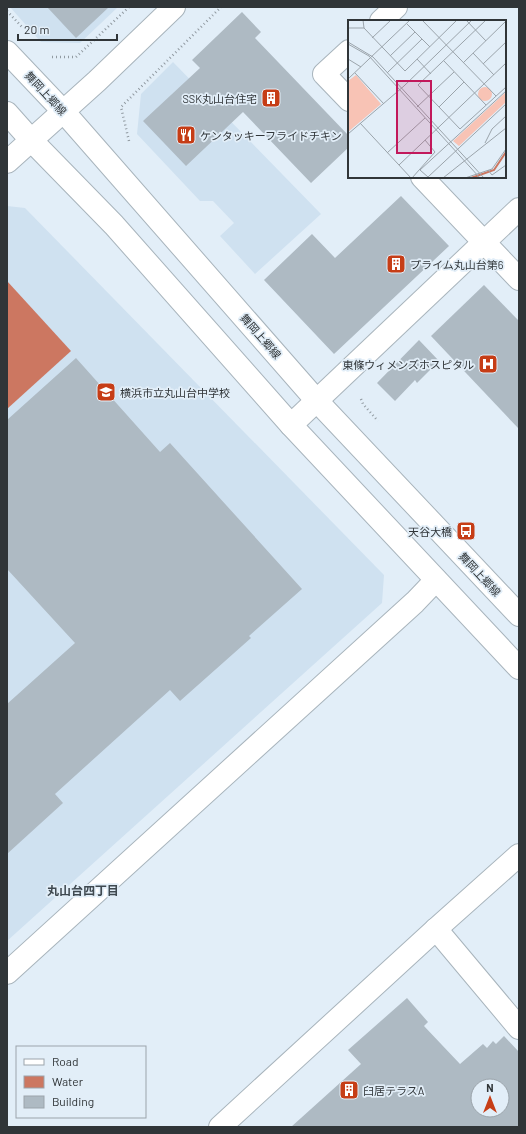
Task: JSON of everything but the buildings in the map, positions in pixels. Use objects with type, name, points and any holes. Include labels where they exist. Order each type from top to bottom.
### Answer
[{"type":"street","points":[[7,162],[97,81],[174,7]]},
{"type":"street","points":[[382,20],[396,7]]},
{"type":"street","name":"舞岡上郷線","points":[[7,52],[63,111],[317,401],[519,615]]},
{"type":"street","points":[[348,52],[324,74],[348,99]]},
{"type":"street","points":[[7,113],[31,140],[114,225],[291,425],[519,668]]},
{"type":"street","points":[[423,178],[519,279]]},
{"type":"street","points":[[291,425],[519,209]]},
{"type":"street","points":[[7,973],[415,602],[436,580]]},
{"type":"street","points":[[220,1127],[519,855]]},
{"type":"street","points":[[436,929],[519,1028]]},
{"type":"path","points":[[50,57],[76,57],[129,7]]},
{"type":"path","points":[[129,144],[121,107],[221,7]]},
{"type":"path","points":[[7,11],[23,28]]},
{"type":"path","points":[[343,376],[360,390],[362,404],[378,421]]},
{"type":"shaded area","points":[[10,7],[118,7],[80,43],[41,42]]},
{"type":"shaded area","points":[[173,62],[321,214],[255,274],[220,236],[234,223],[213,201],[200,201],[137,134],[141,94]]},
{"type":"shaded area","name":"横浜市立丸山台中学校","points":[[7,206],[25,208],[384,575],[382,603],[7,941]]},
{"type":"water","points":[[7,281],[71,351],[7,409]]},
{"type":"place","name":"SSK丸山台住宅","points":[[271,98]]},
{"type":"place","name":"ケンタッキーフライドチキン","points":[[186,135]]},
{"type":"place","name":"プライム丸山台第6","points":[[396,264]]},
{"type":"place","name":"東條ウィメンズホスピタル","points":[[488,364]]},
{"type":"place","name":"横浜市立丸山台中学校","points":[[106,392]]},
{"type":"place","name":"天谷大橋","points":[[466,531]]},
{"type":"place","name":"臼居テラスA","points":[[349,1090]]},
{"type":"district","name":"丸山台四丁目","points":[[83,890]]}]
